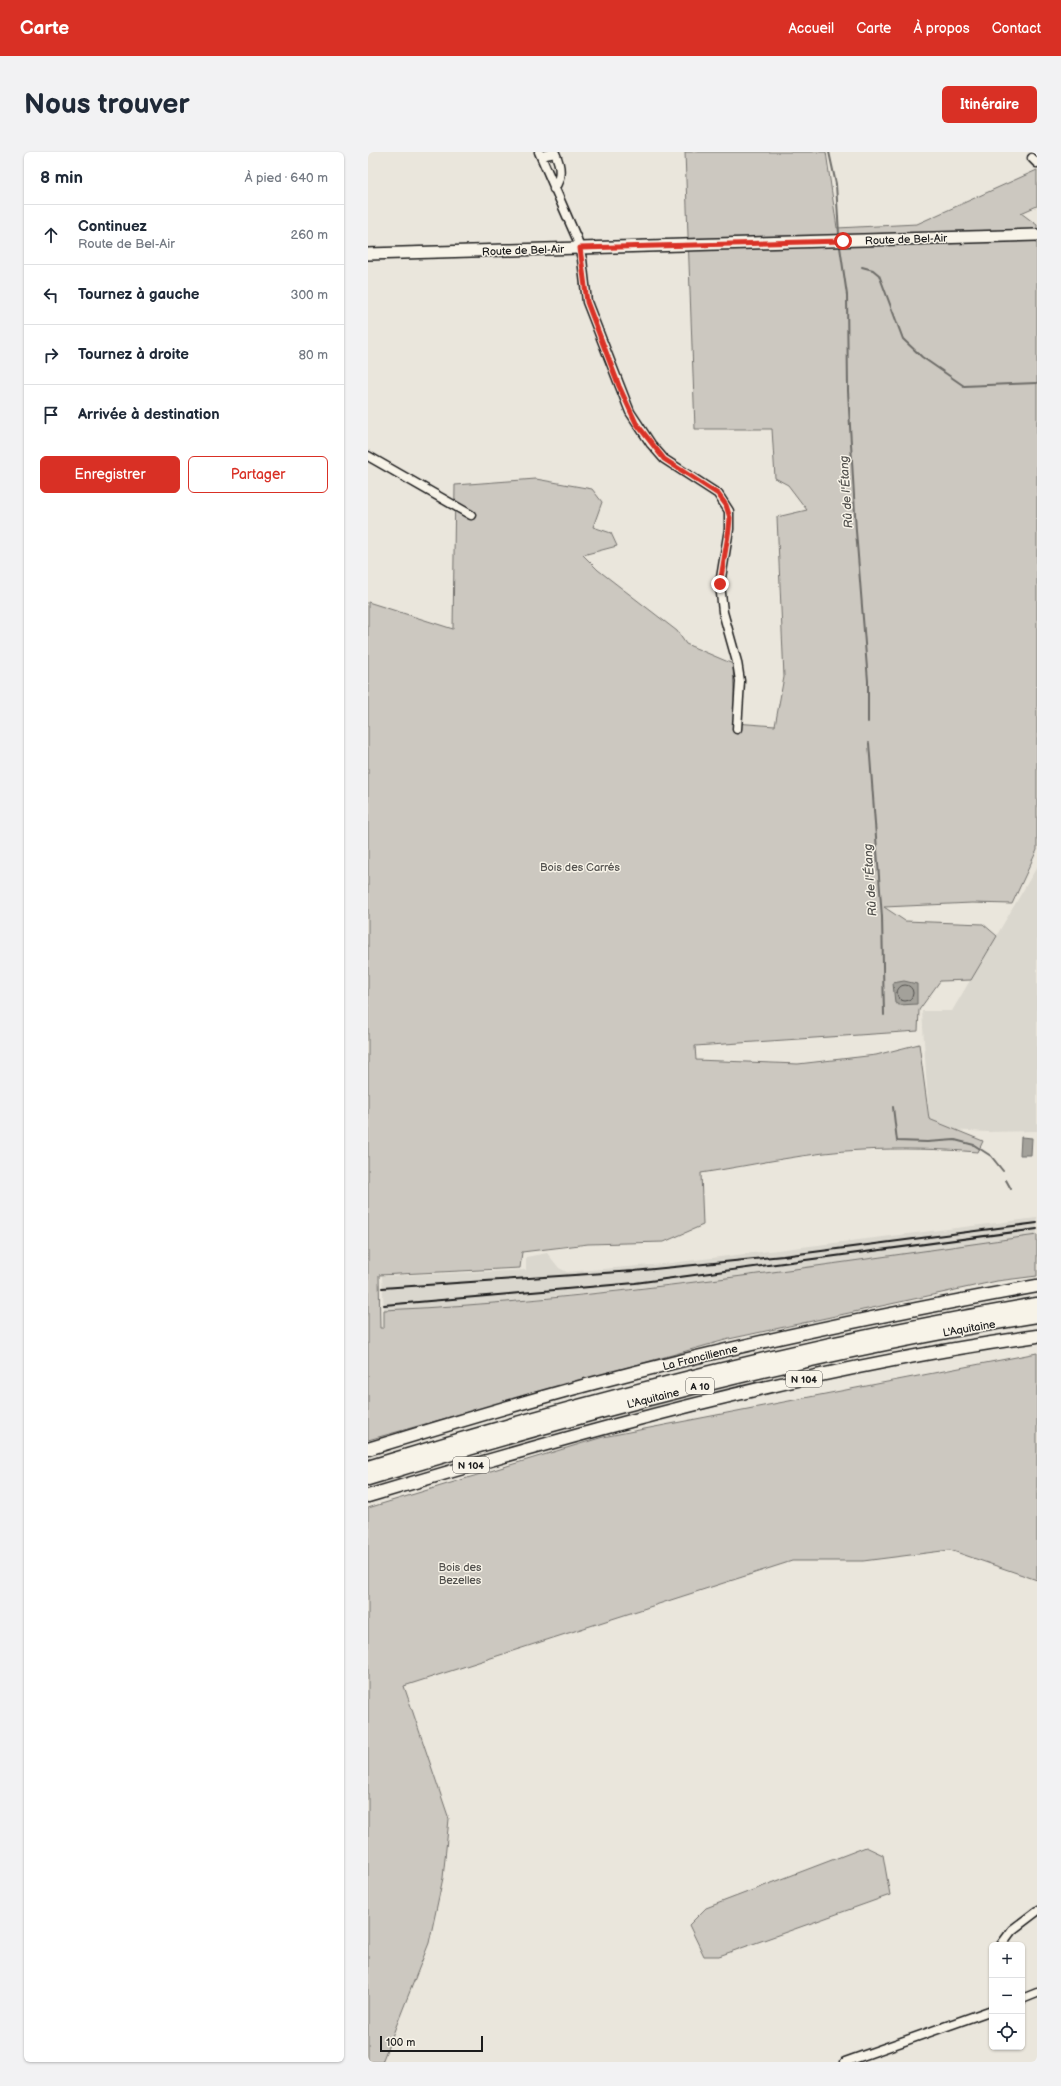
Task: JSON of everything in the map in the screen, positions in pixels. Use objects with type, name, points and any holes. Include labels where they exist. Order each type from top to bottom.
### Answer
[{"type":"highway","name":"La Francilienne","points":[[368,1449],[593,1383],[715,1353],[879,1315],[1037,1286]]},
{"type":"highway","name":"L'Aquitaine","points":[[368,1467],[552,1412],[699,1374],[851,1339],[1037,1304]]},
{"type":"highway","name":"L'Aquitaine","points":[[368,1479],[531,1430],[702,1385],[880,1345],[1037,1316]]},
{"type":"highway","name":"N 104","points":[[368,1496],[546,1443],[751,1391],[902,1358],[1037,1336]]},
{"type":"main road","name":"Route de Bel-Air","points":[[368,254],[1037,235]]},
{"type":"street","points":[[554,190],[560,175],[558,159],[555,153],[540,154],[554,190],[580,248],[587,302],[619,386],[636,423],[664,459],[718,494],[729,511],[729,529],[720,584],[723,612],[737,662],[740,681],[737,729]]},
{"type":"street","points":[[368,456],[471,515]]},
{"type":"street","points":[[1003,1942],[1012,1930],[1037,1911]]},
{"type":"street","points":[[1025,1998],[1037,1994]]},
{"type":"street","points":[[846,2062],[989,2011]]},
{"type":"shaded area","points":[[1037,867],[1037,1131],[987,1132],[953,1130],[929,1119],[922,1011],[952,1011]]},
{"type":"shaded area","points":[[1037,1218],[1037,1235],[897,1255],[723,1279],[456,1307],[384,1310],[382,1276],[526,1270],[526,1257],[547,1253],[559,1268],[567,1272],[663,1264]]},
{"type":"green space","name":"Bois des Carrés","points":[[685,152],[826,152],[837,228],[917,224],[1037,170],[1037,206],[1021,213],[1037,225],[1037,850],[1012,904],[972,903],[884,907],[905,921],[983,924],[997,936],[971,980],[940,981],[919,1010],[918,1031],[695,1046],[696,1060],[798,1064],[876,1055],[919,1044],[929,1119],[983,1141],[978,1152],[905,1149],[842,1151],[801,1156],[701,1173],[703,1225],[664,1242],[588,1244],[522,1252],[520,1268],[379,1275],[380,1328],[384,1328],[384,1310],[466,1305],[630,1290],[1037,1235],[1037,1276],[997,1281],[729,1339],[368,1440],[368,602],[453,629],[455,485],[536,479],[592,489],[602,502],[593,527],[611,533],[617,546],[583,555],[598,570],[677,631],[686,644],[733,664],[735,723],[775,726],[784,677],[777,517],[807,510],[788,485],[775,478],[772,429],[695,429]]},
{"type":"green space","name":"Bois des Bezelles","points":[[1037,1353],[1037,1580],[950,1550],[863,1561],[792,1561],[404,1686],[449,1819],[443,1878],[429,1943],[382,2062],[368,2062],[368,1508],[603,1437]]},
{"type":"green space","points":[[866,1847],[883,1855],[890,1895],[719,1956],[704,1956],[689,1925],[706,1908]]},
{"type":"water","points":[[904,981],[917,984],[917,1004],[899,1005],[895,1003],[893,983]]},
{"type":"water","points":[[1021,1137],[1032,1138],[1031,1155],[1020,1155]]},
{"type":"waterway","points":[[829,152],[836,184],[839,234]]},
{"type":"waterway","name":"Rû de l'Étang","points":[[840,247],[847,295],[848,391],[856,531],[868,681],[868,722]]},
{"type":"waterway","points":[[862,267],[873,270],[879,275],[903,339],[922,357],[964,386],[1037,383]]},
{"type":"waterway","name":"Rû de l'Étang","points":[[869,743],[882,917],[884,1015]]},
{"type":"waterway","name":"Rû de l'Étang","points":[[893,1107],[897,1141],[927,1142],[955,1140],[974,1145],[991,1156],[1003,1171]]},
{"type":"waterway","name":"Rû de l'Étang","points":[[1006,1180],[1011,1189]]},
{"type":"railway","points":[[382,1288],[634,1271],[783,1256],[1037,1223]]},
{"type":"railway","points":[[384,1305],[635,1283],[1037,1229]]},
{"type":"route","points":[[720,584],[720,575],[729,529],[729,511],[723,499],[718,494],[671,465],[664,459],[636,423],[619,386],[587,302],[580,248],[843,241]]}]
